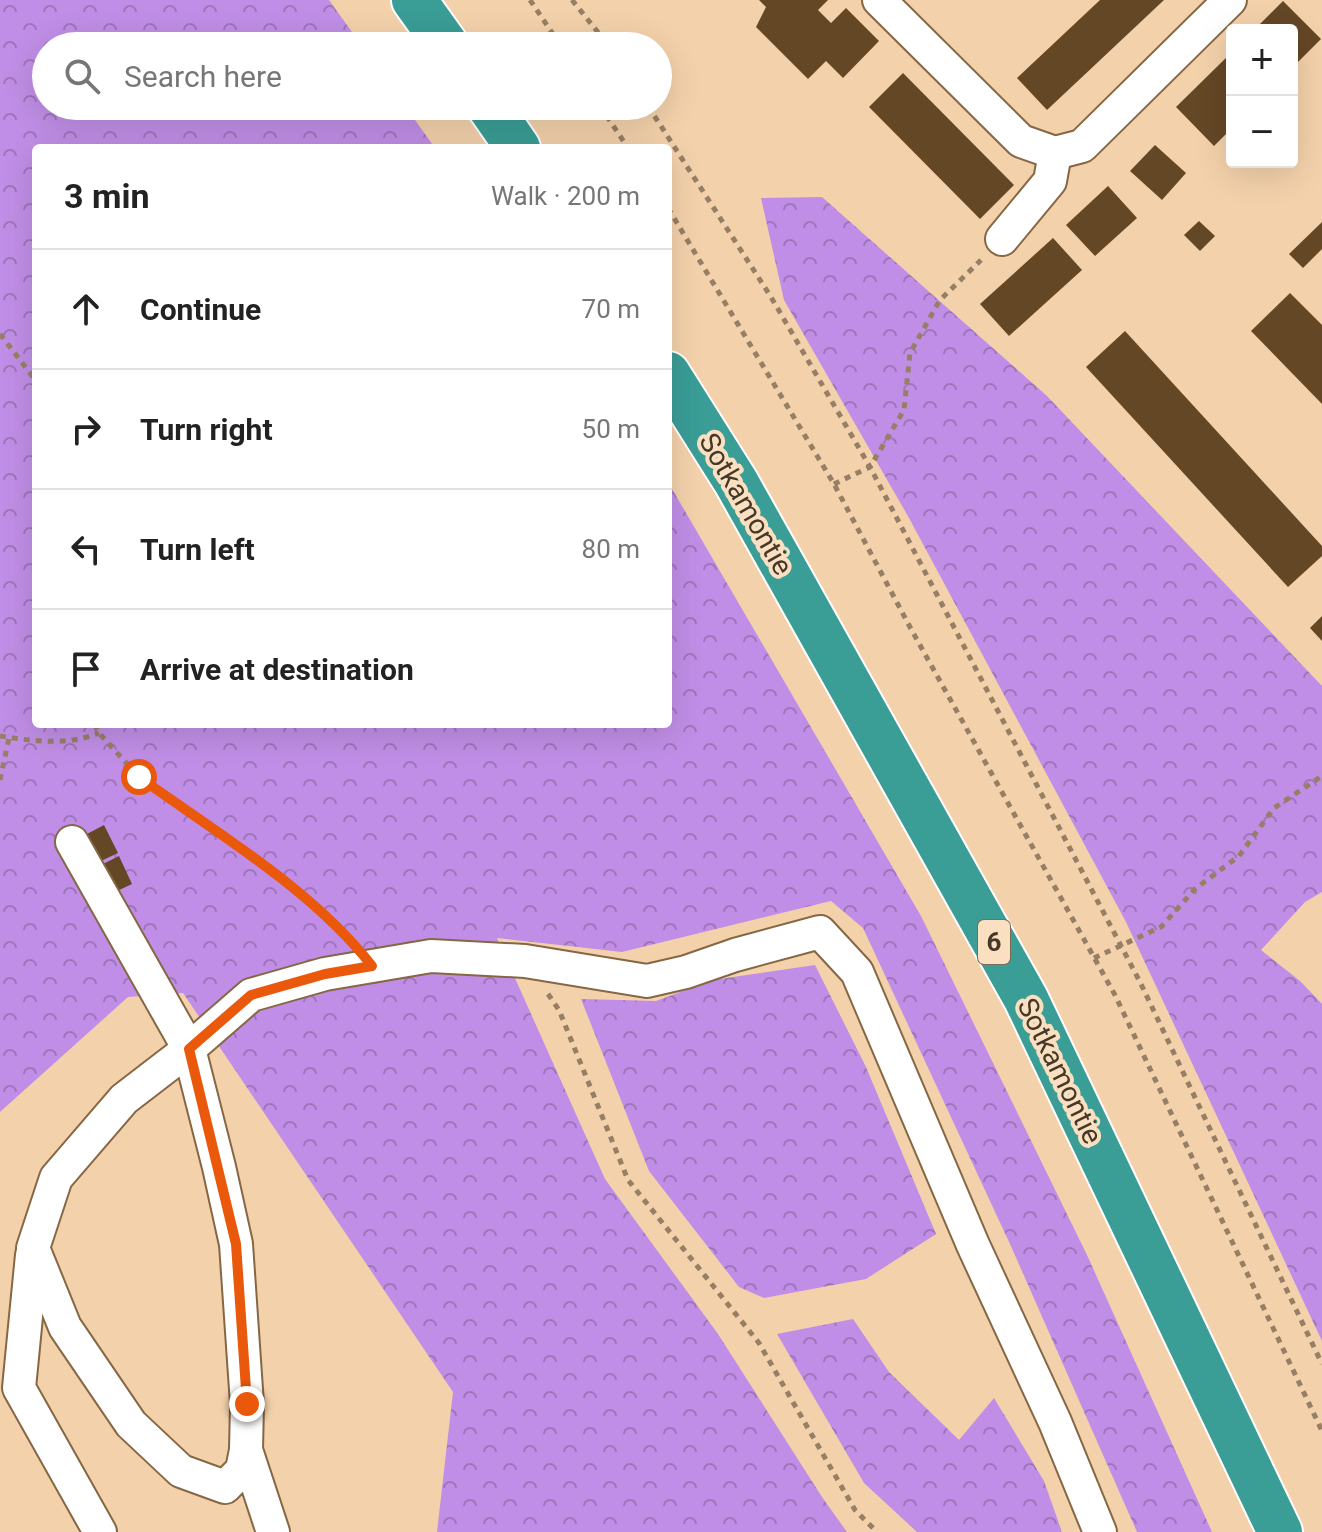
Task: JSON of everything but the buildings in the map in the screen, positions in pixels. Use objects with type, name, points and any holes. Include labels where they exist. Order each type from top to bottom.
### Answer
[{"type":"highway","points":[[414,0],[437,32]]},
{"type":"highway","points":[[499,120],[515,144]]},
{"type":"highway","name":"Sotkamontie","points":[[672,380],[736,482],[1026,999],[1280,1532]]},
{"type":"street","points":[[879,0],[1021,141],[1055,153],[1082,146],[1230,0]]},
{"type":"street","points":[[1002,239],[1050,181],[1055,153]]},
{"type":"street","points":[[33,1248],[65,1327],[131,1424],[181,1471],[225,1487],[242,1470],[246,1450],[246,1388],[236,1244],[189,1049],[72,842]]},
{"type":"street","points":[[100,1532],[19,1388],[33,1248],[56,1178],[124,1099],[189,1049],[251,995],[325,974],[431,956],[525,961],[647,981],[820,932],[857,972],[973,1245],[1055,1422],[1100,1532]]},
{"type":"street","points":[[246,1450],[273,1532]]},
{"type":"path","points":[[530,0],[552,32]]},
{"type":"path","points":[[572,0],[598,32]]},
{"type":"path","points":[[609,120],[625,144]]},
{"type":"path","points":[[657,120],[771,297],[870,467],[1121,947],[1322,1364]]},
{"type":"path","points":[[672,215],[834,484],[1115,995],[1322,1431]]},
{"type":"path","points":[[834,484],[870,467],[904,410],[910,353],[940,300],[1002,239]]},
{"type":"path","points":[[0,334],[32,376]]},
{"type":"path","points":[[97,728],[139,777],[314,903],[372,966]]},
{"type":"path","points":[[0,736],[27,741],[82,741],[99,733]]},
{"type":"path","points":[[0,780],[9,738]]},
{"type":"path","points":[[1094,958],[1161,927],[1195,889],[1239,856],[1274,808],[1322,776]]},
{"type":"path","points":[[525,961],[559,1010],[628,1180],[759,1343],[855,1510],[877,1532]]},
{"type":"green space","points":[[0,0],[329,0],[352,32],[32,32],[32,120],[415,120],[432,144],[32,144],[32,728],[672,728],[672,489],[921,916],[1087,1255],[1212,1532],[1137,1532],[1010,1244],[863,928],[831,901],[622,952],[497,938],[605,1179],[718,1334],[847,1532],[437,1532],[453,1392],[183,993],[128,997],[0,1112]]},
{"type":"green space","points":[[822,197],[1047,396],[1322,686],[1322,892],[1305,902],[1261,950],[1300,981],[1322,1004],[1322,1341],[1126,922],[909,518],[784,300],[761,198]]},
{"type":"green space","points":[[815,965],[866,1067],[936,1234],[866,1279],[764,1298],[739,1287],[649,1171],[581,999],[656,1001],[713,980]]},
{"type":"green space","points":[[853,1319],[889,1372],[959,1440],[994,1398],[1044,1481],[1062,1532],[917,1532],[864,1483],[777,1334]]},
{"type":"route","points":[[139,777],[314,903],[372,966],[325,974],[251,995],[189,1049],[236,1244],[247,1404]]}]
